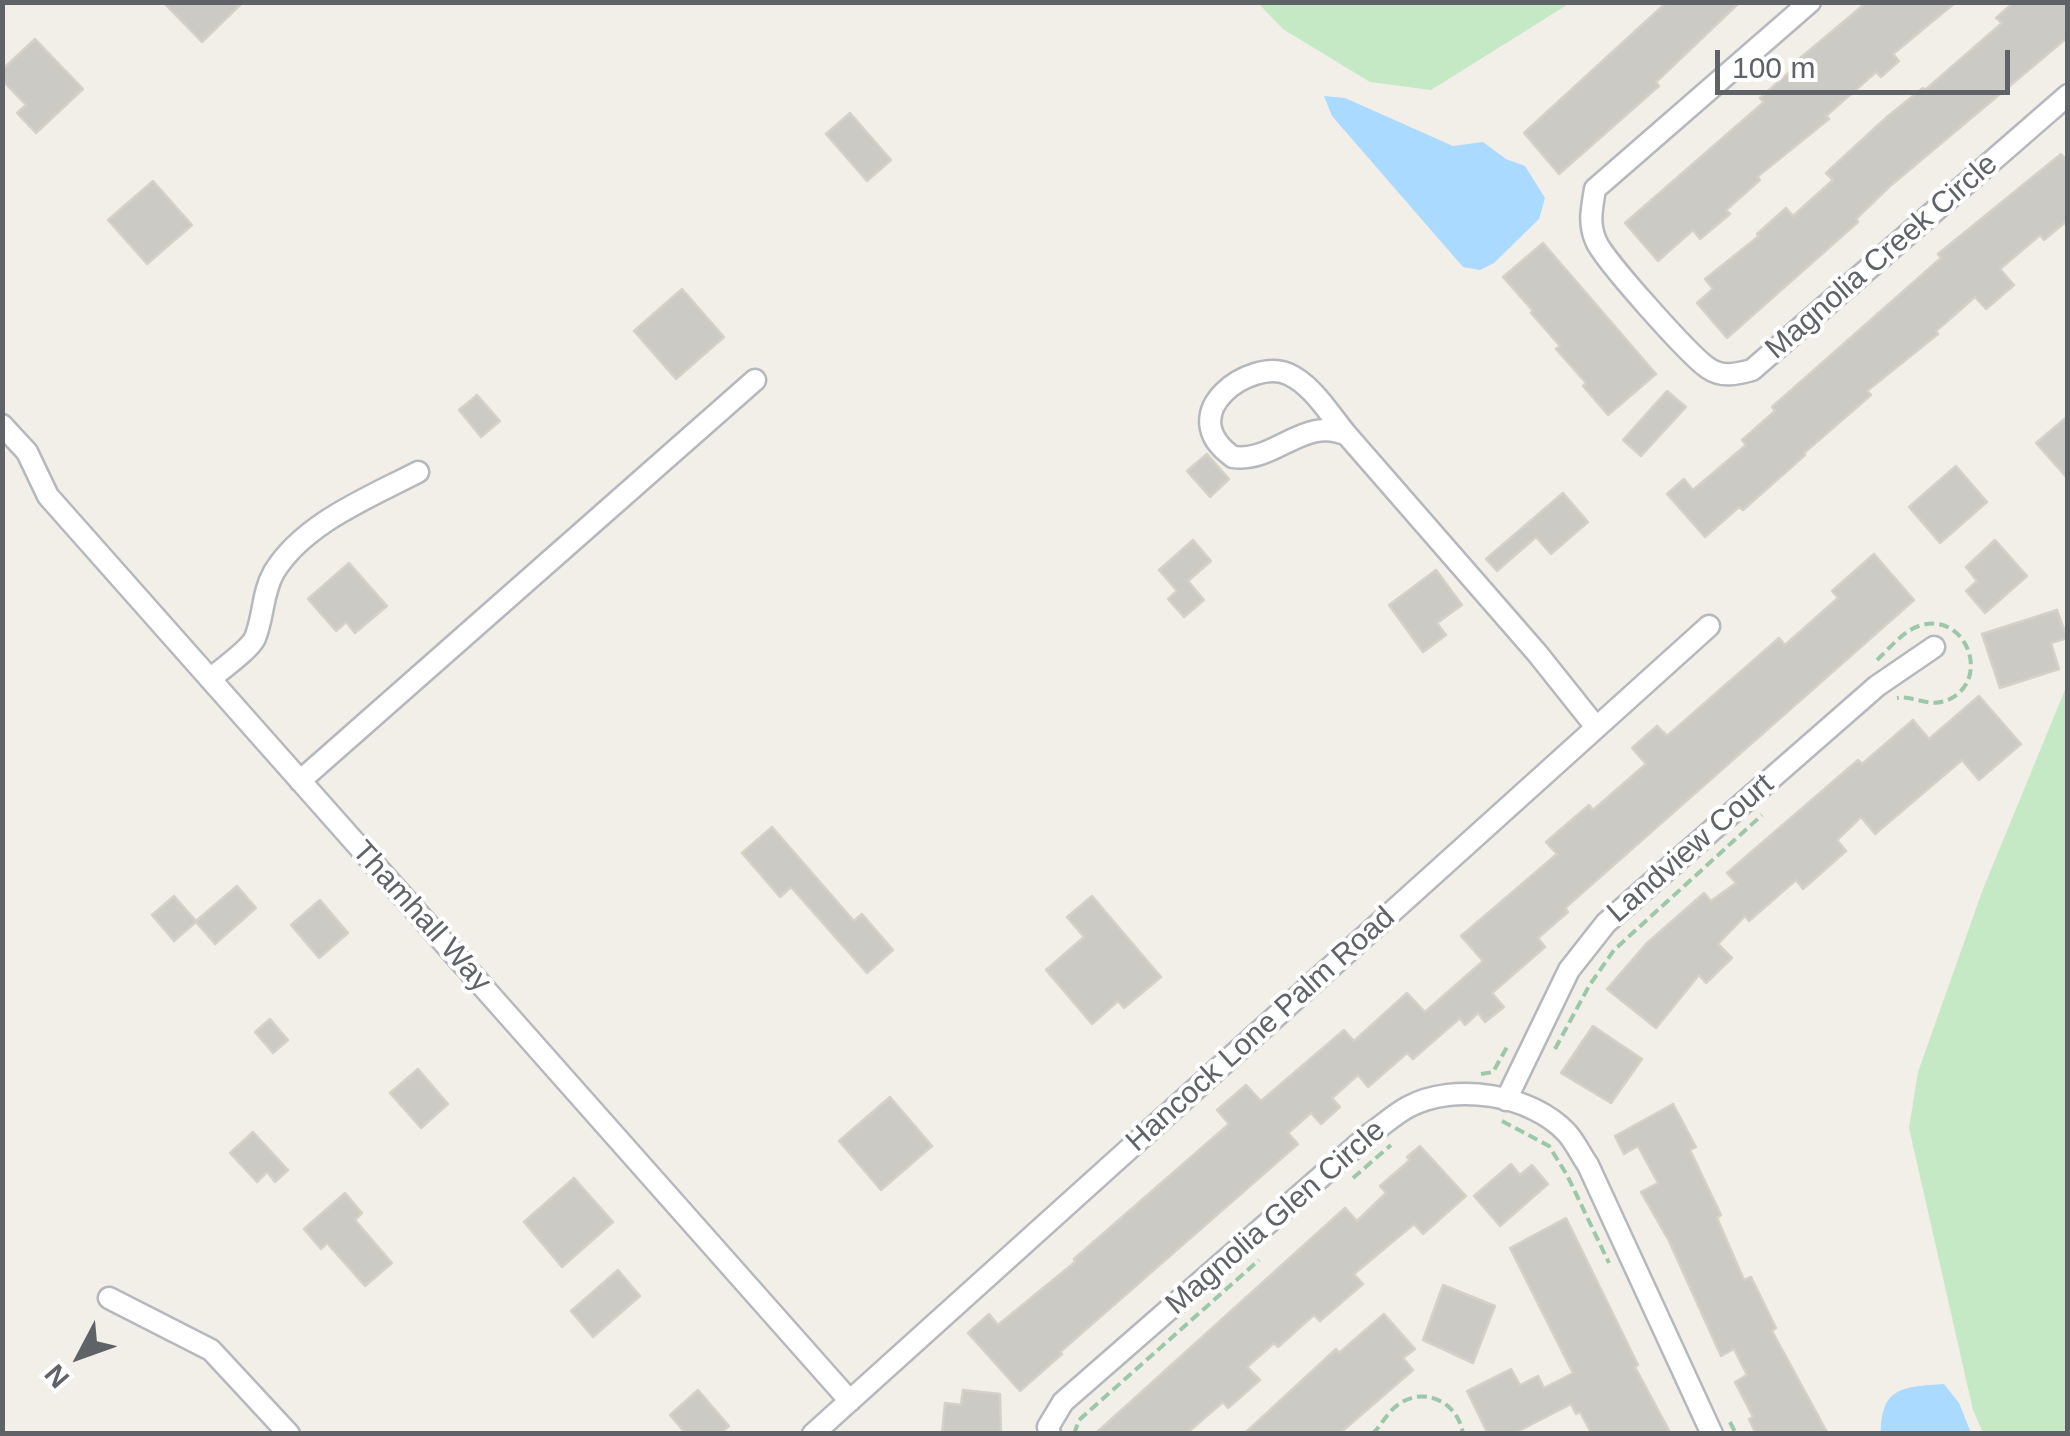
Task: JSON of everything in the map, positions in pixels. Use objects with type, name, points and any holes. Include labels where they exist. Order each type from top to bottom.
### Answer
[{"type":"street","name":"Magnolia Creek Circle","points":[[1810,2],[1595,189],[1590,224],[1597,246],[1710,370],[1729,376],[1752,370],[2068,95]]},
{"type":"street","points":[[1347,435],[1328,429],[1303,432],[1255,456],[1233,457],[1215,440],[1210,411],[1218,398],[1254,374],[1270,369],[1298,380],[1347,435],[1426,530],[1490,599],[1596,727]]},
{"type":"street","points":[[300,781],[755,380]]},
{"type":"street","name":"Thamhall Way","points":[[2,425],[26,452],[48,496],[850,1402]]},
{"type":"street","points":[[210,679],[254,641],[264,590],[277,567],[304,540],[338,515],[418,472]]},
{"type":"street","name":"Hancock Lone Palm Road","points":[[814,1434],[1710,626]]},
{"type":"street","name":"Landview Court","points":[[1506,1100],[1569,970],[1606,923],[1877,686],[1934,647]]},
{"type":"street","name":"Magnolia Glen Circle","points":[[1050,1434],[1048,1427],[1064,1402],[1370,1134],[1410,1106],[1460,1093],[1506,1100],[1536,1110],[1566,1132],[1588,1165],[1721,1428]]},
{"type":"street","points":[[109,1298],[211,1350],[289,1434]]},
{"type":"path","points":[[1870,666],[1921,625],[1950,627],[1970,651],[1970,678],[1948,700],[1918,702],[1899,696],[1888,704]]},
{"type":"path","points":[[1555,1048],[1614,950],[1773,806]]},
{"type":"path","points":[[1477,1074],[1493,1072],[1508,1046]]},
{"type":"path","points":[[1493,1118],[1549,1146],[1615,1274]]},
{"type":"path","points":[[1342,1188],[1402,1136]]},
{"type":"path","points":[[1074,1434],[1080,1420],[1267,1252]]},
{"type":"path","points":[[1372,1434],[1394,1408],[1423,1396],[1451,1407],[1463,1434]]},
{"type":"path","points":[[1721,1428],[1736,1434]]},
{"type":"green space","points":[[1258,3],[1570,3],[1431,90],[1370,82],[1283,29]]},
{"type":"green space","points":[[2067,685],[2067,1433],[1983,1433],[1973,1410],[1909,1128],[1918,1072],[1983,889]]},
{"type":"water","points":[[1324,96],[1345,98],[1453,146],[1483,142],[1506,159],[1525,166],[1545,198],[1539,219],[1494,263],[1480,270],[1463,267],[1332,116]]},
{"type":"water","points":[[1944,1384],[1959,1403],[1971,1433],[1881,1433],[1890,1398],[1906,1388]]},
{"type":"building","points":[[163,2],[243,2],[202,42]]},
{"type":"building","points":[[1667,2],[1740,2],[1656,82],[1659,86],[1559,174],[1524,133]]},
{"type":"building","points":[[1867,2],[1956,2],[1893,54],[1899,61],[1881,77],[1876,72],[1826,116],[1829,119],[1757,177],[1760,180],[1726,210],[1730,214],[1700,239],[1693,230],[1658,261],[1625,223],[1764,102],[1760,98],[1794,68],[1792,65]]},
{"type":"building","points":[[2014,2],[2068,2],[2068,37],[1889,187],[1856,219],[1858,222],[1727,338],[1697,303],[1713,289],[1705,279],[1759,236],[1786,208],[1793,216],[1833,180],[1826,173],[1888,116],[1925,90],[2002,23],[1996,18]]},
{"type":"building","points":[[35,39],[83,89],[36,133],[17,113],[26,105],[2,80],[2,70]]},
{"type":"building","points":[[850,113],[891,160],[867,181],[826,134]]},
{"type":"building","points":[[2061,154],[2068,162],[2068,220],[2044,240],[2040,235],[2000,269],[2014,285],[1986,309],[1975,297],[1936,331],[1938,334],[1867,391],[1871,395],[1805,455],[1743,510],[1739,507],[1705,537],[1667,494],[1684,479],[1693,490],[1746,445],[1742,440],[1775,411],[1772,407],[1941,258],[1938,254]]},
{"type":"building","points":[[153,181],[192,225],[147,264],[108,220]]},
{"type":"building","points":[[1543,243],[1656,374],[1608,415],[1556,349],[1560,346],[1503,277]]},
{"type":"building","points":[[682,289],[724,337],[676,379],[634,331]]},
{"type":"building","points":[[1667,391],[1686,407],[1641,456],[1623,440]]},
{"type":"building","points":[[477,395],[500,421],[481,437],[459,410]]},
{"type":"building","points":[[2068,416],[2068,479],[2036,443]]},
{"type":"building","points":[[1207,454],[1229,479],[1210,497],[1187,471]]},
{"type":"building","points":[[1956,466],[1987,502],[1940,543],[1909,507]]},
{"type":"building","points":[[1563,493],[1588,522],[1551,554],[1536,537],[1497,571],[1486,559]]},
{"type":"building","points":[[1193,540],[1211,561],[1188,581],[1204,600],[1184,617],[1168,599],[1177,591],[1159,570]]},
{"type":"building","points":[[1995,540],[2027,576],[1985,613],[1966,591],[1977,581],[1966,567]]},
{"type":"building","points":[[1874,554],[1914,600],[1565,908],[1568,912],[1538,938],[1545,947],[1492,993],[1504,1007],[1485,1022],[1478,1013],[1465,1025],[1460,1018],[1413,1059],[1407,1053],[1368,1087],[1358,1075],[1332,1098],[1340,1107],[1321,1124],[1311,1113],[1288,1133],[1298,1144],[1020,1391],[968,1333],[989,1314],[998,1325],[1075,1262],[1229,1124],[1217,1110],[1246,1085],[1261,1101],[1344,1030],[1354,1041],[1407,993],[1425,1012],[1483,961],[1461,936],[1557,854],[1546,842],[1589,805],[1593,810],[1646,764],[1632,748],[1657,726],[1667,736],[1779,638],[1785,645],[1838,598],[1832,591]]},
{"type":"building","points":[[349,563],[387,606],[355,633],[346,622],[336,631],[308,599]]},
{"type":"building","points":[[1436,570],[1462,605],[1437,623],[1446,635],[1423,652],[1389,605]]},
{"type":"building","points":[[2057,610],[2067,638],[2051,643],[2059,669],[2000,688],[1982,634]]},
{"type":"building","points":[[1979,696],[2021,744],[1979,780],[1962,760],[1875,834],[1861,817],[1837,840],[1846,851],[1803,889],[1796,880],[1749,921],[1745,916],[1718,944],[1732,958],[1706,983],[1699,975],[1656,1028],[1607,989],[1646,944],[1704,893],[1711,901],[1736,883],[1727,873],[1858,760],[1862,764],[1913,720],[1929,739]]},
{"type":"building","points":[[772,827],[854,921],[862,914],[893,950],[867,973],[791,887],[780,897],[742,853]]},
{"type":"building","points":[[237,886],[256,908],[215,944],[196,922],[174,941],[152,915],[174,896],[196,921]]},
{"type":"building","points":[[1092,896],[1161,977],[1124,1008],[1118,1001],[1092,1024],[1046,970],[1084,937],[1067,917]]},
{"type":"building","points":[[320,900],[348,933],[319,958],[291,925]]},
{"type":"building","points":[[270,1019],[288,1040],[273,1053],[255,1032]]},
{"type":"building","points":[[1593,1026],[1642,1059],[1611,1103],[1561,1073]]},
{"type":"building","points":[[418,1069],[448,1104],[421,1128],[390,1093]]},
{"type":"building","points":[[890,1097],[932,1146],[881,1190],[839,1141]]},
{"type":"building","points":[[1673,1104],[1696,1147],[1690,1150],[1721,1215],[1717,1218],[1744,1280],[1751,1277],[1776,1328],[1772,1331],[1828,1434],[1756,1434],[1749,1419],[1753,1417],[1735,1382],[1747,1375],[1734,1349],[1721,1356],[1669,1241],[1641,1192],[1658,1183],[1638,1146],[1624,1154],[1615,1136]]},
{"type":"building","points":[[253,1132],[288,1170],[275,1182],[267,1172],[257,1182],[230,1153]]},
{"type":"building","points":[[1420,1146],[1466,1196],[1423,1234],[1414,1224],[1354,1274],[1363,1284],[1320,1321],[1314,1315],[1278,1347],[1274,1343],[1247,1367],[1260,1380],[1228,1408],[1223,1402],[1186,1434],[1095,1434],[1345,1208],[1357,1221],[1386,1193],[1380,1186]]},
{"type":"building","points":[[1511,1164],[1520,1175],[1532,1165],[1548,1184],[1500,1226],[1474,1196]]},
{"type":"building","points":[[574,1178],[613,1222],[562,1267],[524,1222]]},
{"type":"building","points":[[345,1193],[362,1213],[355,1220],[392,1263],[365,1286],[327,1243],[321,1249],[304,1229]]},
{"type":"building","points":[[1566,1218],[1638,1365],[1635,1367],[1671,1434],[1592,1434],[1571,1404],[1513,1434],[1488,1434],[1467,1391],[1511,1369],[1520,1385],[1538,1376],[1544,1388],[1573,1373],[1510,1248]]},
{"type":"building","points":[[618,1270],[640,1296],[593,1337],[571,1311]]},
{"type":"building","points":[[1443,1285],[1495,1306],[1473,1363],[1423,1340]]},
{"type":"building","points":[[1384,1314],[1415,1349],[1403,1358],[1413,1370],[1339,1434],[1244,1434],[1336,1349],[1339,1353]]},
{"type":"building","points":[[698,1390],[729,1426],[720,1434],[686,1434],[670,1415]]},
{"type":"building","points":[[963,1390],[1000,1394],[1001,1434],[942,1434],[945,1403],[961,1405]]}]
